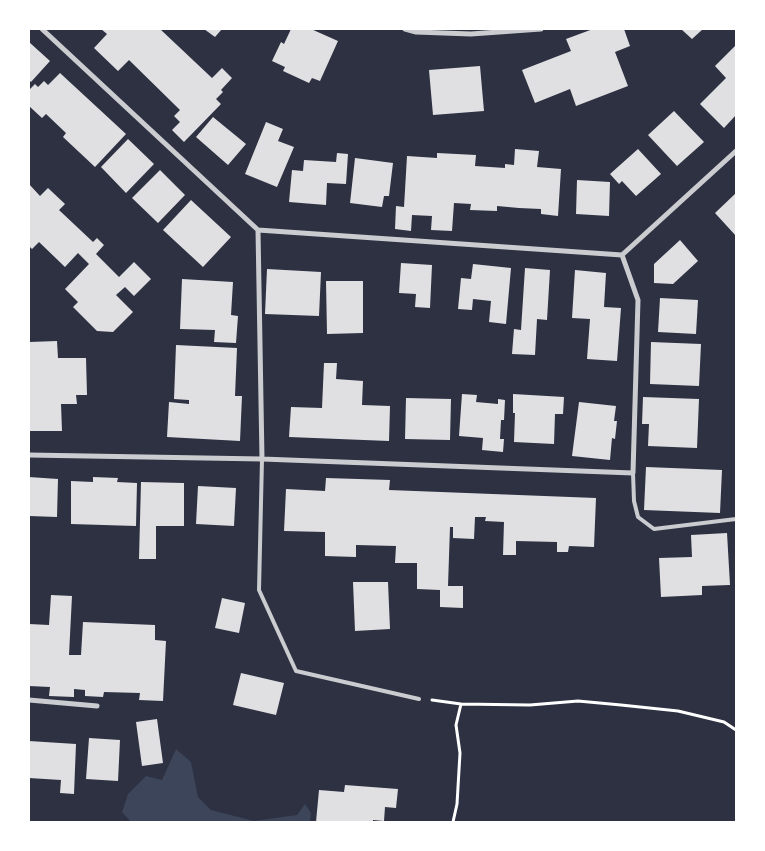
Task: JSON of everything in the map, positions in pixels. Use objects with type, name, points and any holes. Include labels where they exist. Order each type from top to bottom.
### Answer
[{"type":"street","points":[[42,29],[258,230],[622,255],[736,151]]},
{"type":"street","points":[[405,29],[416,32],[471,34],[541,29]]},
{"type":"street","points":[[258,230],[262,459]]},
{"type":"street","points":[[29,455],[262,459],[633,473],[638,300],[622,255]]},
{"type":"street","points":[[29,700],[97,706]]},
{"type":"lane","points":[[262,459],[259,590],[296,671],[419,699]]},
{"type":"lane","points":[[633,473],[634,502],[638,517],[654,529],[736,519]]},
{"type":"path","points":[[419,699],[461,704],[530,705],[578,701],[612,704],[678,711],[724,722],[736,730]]},
{"type":"path","points":[[453,822],[457,804],[460,753],[456,725],[461,704]]},
{"type":"shaded area","points":[[176,749],[191,762],[198,797],[211,810],[254,821],[297,815],[305,804],[311,813],[310,822],[131,822],[122,812],[128,794],[146,776],[162,780]]},
{"type":"building","points":[[101,29],[160,29],[212,78],[222,68],[232,78],[216,99],[221,104],[184,142],[172,130],[180,122],[174,116],[180,110],[129,60],[118,71],[94,48],[107,34]]},
{"type":"building","points":[[204,29],[222,29],[215,37]]},
{"type":"building","points":[[291,29],[311,29],[338,41],[320,81],[312,78],[309,83],[283,71],[285,67],[272,61],[281,42],[284,44]]},
{"type":"building","points":[[593,29],[624,29],[630,46],[615,52],[628,86],[576,106],[570,89],[535,103],[522,70],[571,51],[566,39]]},
{"type":"building","points":[[681,29],[703,29],[692,39]]},
{"type":"building","points":[[29,42],[50,61],[31,82],[29,80]]},
{"type":"building","points":[[736,45],[736,115],[724,128],[700,104],[726,78],[715,66]]},
{"type":"building","points":[[480,66],[484,111],[433,115],[429,70]]},
{"type":"building","points":[[60,73],[126,134],[95,167],[63,137],[66,133],[46,114],[42,118],[29,106],[29,90],[35,84],[38,87],[44,81],[48,85]]},
{"type":"building","points":[[674,111],[704,142],[677,166],[648,135]]},
{"type":"building","points":[[213,117],[246,144],[228,165],[196,137]]},
{"type":"building","points":[[266,122],[283,129],[278,141],[294,147],[277,187],[245,174]]},
{"type":"building","points":[[128,139],[154,164],[126,193],[101,167]]},
{"type":"building","points":[[515,149],[539,151],[537,167],[561,169],[558,216],[541,214],[541,209],[497,206],[497,211],[470,210],[471,204],[454,203],[452,231],[431,230],[432,216],[412,215],[411,231],[395,229],[396,206],[404,207],[407,156],[437,158],[437,153],[476,155],[475,166],[505,168],[505,164],[514,165]]},
{"type":"building","points":[[638,149],[661,174],[636,196],[622,181],[619,184],[610,174]]},
{"type":"building","points":[[337,153],[348,154],[346,184],[327,183],[326,205],[289,202],[292,170],[303,171],[304,160],[336,162]]},
{"type":"building","points":[[355,158],[393,163],[389,196],[384,196],[382,207],[350,203]]},
{"type":"building","points":[[160,170],[185,195],[158,223],[132,198]]},
{"type":"building","points":[[577,180],[610,182],[609,216],[576,214]]},
{"type":"building","points":[[29,184],[40,196],[48,188],[65,204],[59,210],[93,242],[97,238],[104,245],[96,254],[119,277],[134,262],[151,279],[134,296],[125,287],[116,295],[133,312],[113,332],[97,331],[73,307],[78,302],[65,289],[89,264],[78,253],[65,267],[39,242],[32,249],[29,246]]},
{"type":"building","points":[[736,193],[736,236],[715,213]]},
{"type":"building","points":[[191,200],[231,237],[203,267],[163,230]]},
{"type":"building","points":[[680,240],[698,261],[673,284],[654,283],[654,264]]},
{"type":"building","points":[[401,263],[432,265],[430,308],[415,307],[416,294],[399,293]]},
{"type":"building","points":[[473,264],[511,268],[506,324],[489,322],[491,301],[473,299],[472,310],[458,309],[461,278],[471,279]]},
{"type":"building","points":[[525,268],[550,270],[547,320],[537,319],[535,355],[512,354],[514,329],[521,330]]},
{"type":"building","points":[[267,269],[321,272],[319,316],[265,314]]},
{"type":"building","points":[[575,270],[606,273],[604,307],[621,308],[617,361],[587,359],[590,319],[572,318]]},
{"type":"building","points":[[182,279],[233,282],[231,315],[238,316],[236,343],[214,342],[215,330],[180,329]]},
{"type":"building","points":[[326,281],[363,281],[363,333],[327,334]]},
{"type":"building","points":[[660,298],[698,300],[696,334],[658,332]]},
{"type":"building","points":[[57,341],[58,358],[86,358],[87,395],[76,395],[77,404],[61,404],[62,431],[29,431],[29,342]]},
{"type":"building","points":[[651,342],[701,344],[699,386],[650,384]]},
{"type":"building","points":[[176,345],[237,348],[235,396],[242,396],[240,441],[167,437],[169,402],[189,404],[189,400],[174,399]]},
{"type":"building","points":[[324,363],[337,363],[336,379],[363,381],[362,405],[390,406],[389,441],[289,437],[291,407],[322,408]]},
{"type":"building","points":[[462,394],[477,395],[476,402],[498,404],[498,399],[505,400],[504,420],[501,420],[500,439],[504,439],[503,452],[482,450],[483,438],[459,436]]},
{"type":"building","points":[[513,394],[564,397],[563,414],[555,414],[554,444],[514,442],[515,413],[513,413]]},
{"type":"building","points":[[643,397],[699,399],[697,448],[648,446],[649,424],[642,424]]},
{"type":"building","points":[[406,398],[451,399],[450,440],[405,439]]},
{"type":"building","points":[[579,402],[616,406],[614,421],[617,421],[615,439],[612,438],[610,460],[572,456]]},
{"type":"building","points":[[646,467],[722,470],[720,513],[644,510]]},
{"type":"building","points":[[29,477],[58,479],[57,517],[29,516]]},
{"type":"building","points":[[93,477],[118,478],[117,482],[137,483],[136,526],[71,524],[71,481],[93,482]]},
{"type":"building","points":[[326,478],[390,480],[389,490],[596,498],[594,547],[569,546],[568,552],[557,552],[557,542],[516,541],[516,555],[503,555],[504,522],[485,521],[486,517],[475,517],[474,539],[453,538],[453,527],[450,527],[448,586],[463,586],[463,608],[440,607],[440,590],[417,589],[417,563],[395,563],[396,546],[356,545],[356,557],[325,556],[325,532],[284,531],[286,489],[325,491]]},
{"type":"building","points":[[141,482],[184,483],[184,526],[156,526],[156,559],[139,559]]},
{"type":"building","points":[[198,486],[236,488],[234,526],[196,524]]},
{"type":"building","points":[[727,533],[730,585],[702,586],[702,595],[661,597],[659,558],[692,557],[691,535]]},
{"type":"building","points":[[353,582],[388,582],[390,629],[355,631]]},
{"type":"building","points":[[51,595],[72,596],[69,655],[81,655],[83,622],[155,625],[155,640],[166,641],[163,701],[139,700],[140,693],[104,692],[103,697],[85,696],[85,690],[74,689],[74,697],[49,696],[50,687],[29,686],[29,624],[49,625]]},
{"type":"building","points":[[222,598],[245,603],[239,633],[215,628]]},
{"type":"building","points":[[241,673],[284,683],[276,715],[233,705]]},
{"type":"building","points":[[157,719],[163,763],[142,766],[136,722]]},
{"type":"building","points":[[89,738],[120,740],[118,781],[86,779]]},
{"type":"building","points":[[29,741],[76,744],[74,794],[60,793],[61,780],[29,778]]},
{"type":"building","points":[[345,785],[398,789],[396,808],[385,807],[384,821],[316,822],[319,790],[344,792]]}]
